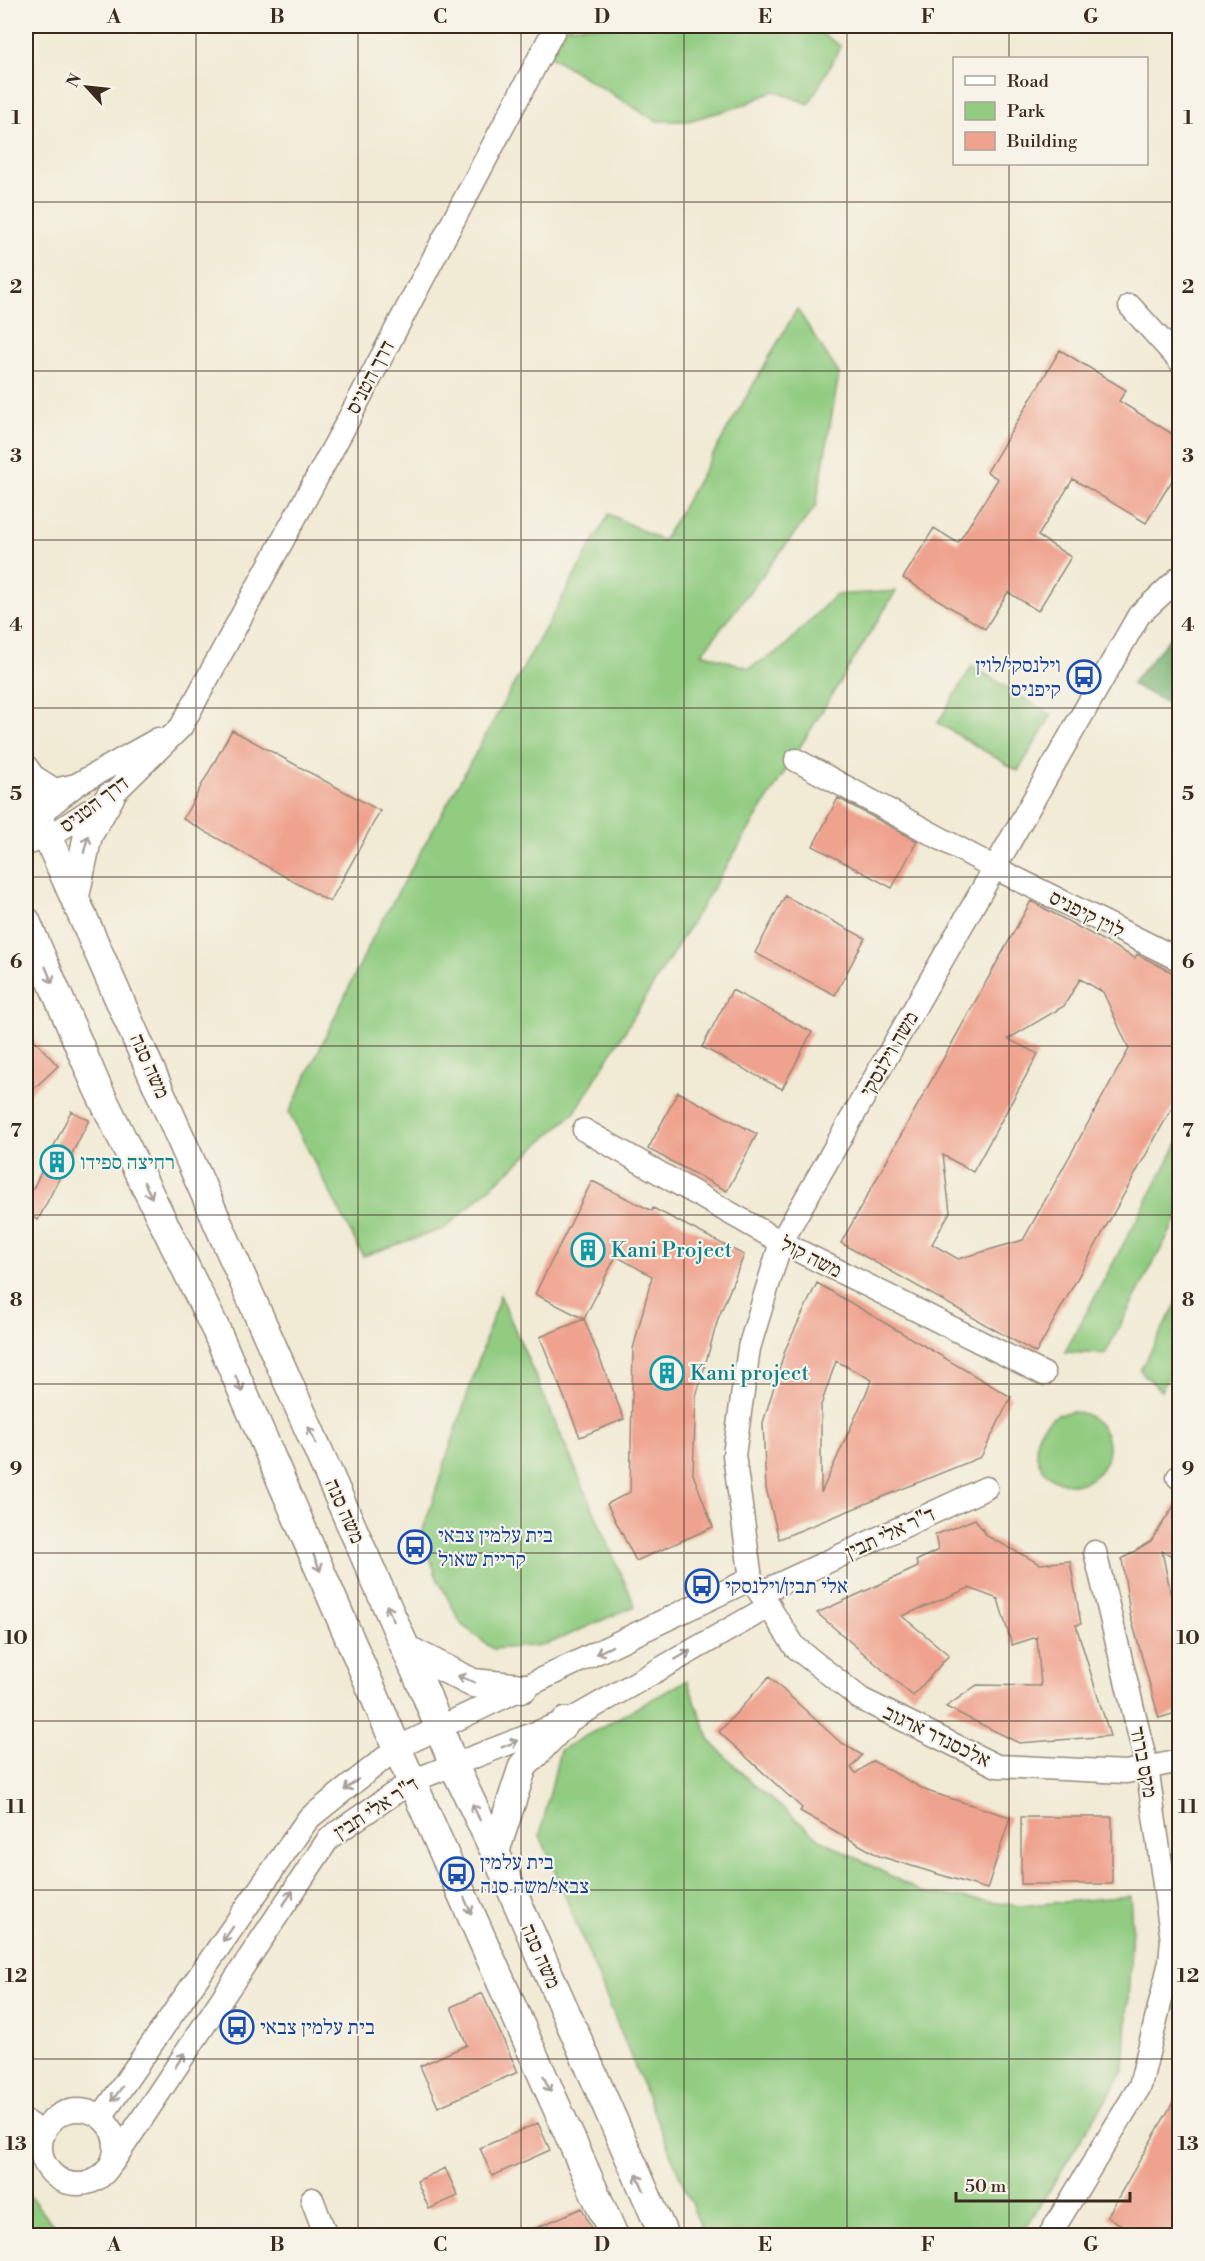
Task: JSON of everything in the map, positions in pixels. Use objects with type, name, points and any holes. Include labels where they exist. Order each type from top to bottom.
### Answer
[{"type":"main road","name":"משה סנה","points":[[26,788],[35,830],[75,896],[440,1727],[454,1766],[495,1852],[664,2235]]},
{"type":"main road","points":[[75,896],[88,835],[110,797]]},
{"type":"main road","points":[[26,921],[97,1087],[216,1330],[397,1748],[614,2235]]},
{"type":"main road","points":[[406,1649],[473,1683],[523,1688]]},
{"type":"main road","points":[[495,1852],[523,1766],[565,1722]]},
{"type":"street","name":"דרך הטניס","points":[[35,830],[110,797],[180,727],[339,437],[556,26]]},
{"type":"street","points":[[1130,306],[1179,362]]},
{"type":"street","name":"משה וילנסקי","points":[[761,1593],[735,1455],[749,1348],[781,1242],[1139,615],[1179,577]]},
{"type":"street","name":"דרך הטניס","points":[[35,830],[76,785],[180,727]]},
{"type":"street","name":"לוין קיפניס","points":[[796,760],[995,868],[1179,960]]},
{"type":"street","points":[[26,766],[33,776],[55,790],[76,785]]},
{"type":"street","name":"משה קול","points":[[584,1130],[781,1242],[1044,1374]]},
{"type":"street","name":"ד\"ר אלי תבין","points":[[100,2117],[308,1819],[397,1748],[523,1688],[761,1593],[986,1488]]},
{"type":"street","name":"מקס ברוד","points":[[1049,2235],[1140,2086],[1175,1964],[1147,1767],[1095,1552]]},
{"type":"street","name":"ד\"ר אלי תבין","points":[[112,2162],[329,1838],[412,1781],[565,1722],[761,1593]]},
{"type":"street","name":"אלכסנדר ארגוב","points":[[761,1593],[795,1647],[861,1699],[997,1766],[1126,1772],[1179,1761]]},
{"type":"street","points":[[68,2111],[91,2112],[100,2117],[109,2126],[114,2137],[116,2150],[112,2162],[99,2178],[90,2182],[68,2182],[57,2177],[43,2158],[35,2128],[49,2124],[68,2111]]},
{"type":"street","points":[[312,2199],[326,2235]]},
{"type":"green space","points":[[567,26],[810,26],[841,46],[809,104],[774,91],[741,106],[688,121],[656,121],[550,56]]},
{"type":"green space","points":[[797,309],[839,374],[816,506],[702,653],[749,668],[781,650],[835,595],[896,591],[575,1112],[445,1228],[363,1256],[289,1113],[373,937],[609,514],[663,541]]},
{"type":"green space","points":[[1179,627],[1179,709],[1131,684]]},
{"type":"green space","points":[[972,666],[1052,715],[1018,771],[938,723]]},
{"type":"green space","points":[[1179,1141],[1179,1215],[1105,1354],[1065,1352]]},
{"type":"green space","points":[[500,1295],[635,1606],[545,1645],[493,1649],[462,1625],[436,1576],[422,1533]]},
{"type":"green space","points":[[1179,1299],[1179,1357],[1161,1391],[1140,1370]]},
{"type":"green space","points":[[1072,1412],[1086,1415],[1098,1422],[1105,1434],[1108,1448],[1105,1462],[1098,1474],[1086,1481],[1072,1484],[1058,1481],[1046,1474],[1039,1462],[1036,1448],[1039,1434],[1046,1422],[1058,1415]]},
{"type":"green space","points":[[687,1680],[710,1741],[752,1783],[820,1839],[921,1892],[1018,1906],[1130,1896],[1132,1927],[1124,2071],[1021,2235],[704,2235],[540,1835],[560,1750]]},
{"type":"green space","points":[[26,2191],[61,2235],[26,2235]]},
{"type":"building","points":[[1060,350],[1126,390],[1119,401],[1179,438],[1179,469],[1146,523],[1073,479],[1038,536],[1071,557],[1038,611],[1008,592],[985,629],[903,578],[934,528],[958,543],[998,479],[987,472]]},
{"type":"building","points":[[232,730],[380,811],[330,902],[183,819]]},
{"type":"building","points":[[838,798],[917,841],[892,888],[813,846]]},
{"type":"building","points":[[785,896],[865,938],[835,995],[755,953]]},
{"type":"building","points":[[1031,901],[1135,958],[1137,954],[1179,976],[1179,1095],[1036,1353],[841,1243]],"holes":[[[1080,979],[1103,992],[1129,1049],[1023,1240],[958,1259],[932,1244],[950,1212],[943,1155],[973,1172],[1038,1054],[1008,1039],[1064,1006]]]},
{"type":"building","points":[[732,990],[812,1032],[782,1089],[702,1047]]},
{"type":"building","points":[[26,1031],[58,1066],[26,1096]]},
{"type":"building","points":[[678,1092],[757,1134],[727,1191],[648,1149]]},
{"type":"building","name":"רחיצה ספידו","points":[[71,1111],[89,1120],[38,1220],[26,1214],[26,1203]]},
{"type":"building","name":"Kani project","points":[[592,1181],[652,1211],[653,1208],[744,1255],[718,1319],[696,1397],[693,1474],[713,1527],[636,1561],[607,1504],[630,1492],[633,1349],[652,1276],[616,1256],[584,1319],[535,1294]]},
{"type":"building","points":[[817,1283],[1011,1397],[981,1457],[779,1539],[766,1488],[763,1423],[785,1350]],"holes":[[[836,1361],[872,1380],[821,1493],[821,1405]]]},
{"type":"building","name":"Kani Project","points":[[584,1319],[624,1419],[580,1437],[540,1337]]},
{"type":"building","points":[[1179,1498],[1179,1559],[1162,1551],[1174,1610],[1179,1621],[1179,1712],[1159,1718],[1130,1614],[1122,1559],[1151,1541]]},
{"type":"building","points":[[975,1519],[987,1536],[1040,1564],[1070,1561],[1081,1624],[1076,1625],[1110,1736],[1019,1743],[946,1707],[977,1685],[1041,1686],[1037,1637],[1012,1645],[998,1599],[969,1588],[902,1616],[949,1655],[913,1696],[817,1613],[918,1567],[916,1561],[938,1550],[935,1535]]},
{"type":"building","points":[[769,1677],[840,1742],[862,1755],[851,1768],[856,1773],[873,1761],[927,1791],[1010,1817],[987,1889],[879,1856],[800,1811],[802,1808],[719,1732]]},
{"type":"building","points":[[1021,1817],[1112,1817],[1112,1884],[1021,1884]]},
{"type":"building","points":[[482,1993],[518,2072],[438,2107],[420,2066],[467,2045],[451,2007]]},
{"type":"building","points":[[1179,2092],[1179,2235],[1139,2235],[1107,2217]]},
{"type":"building","points":[[538,2123],[550,2150],[492,2176],[480,2148]]},
{"type":"building","points":[[445,2168],[458,2196],[429,2209],[417,2181]]},
{"type":"building","points":[[582,2208],[594,2235],[520,2235]]},
{"type":"place","name":"וילנסקי/לוין קיפניס","points":[[1084,677]]},
{"type":"place","name":"רחיצה ספידו","points":[[57,1162]]},
{"type":"place","name":"Kani Project","points":[[588,1250]]},
{"type":"place","name":"Kani project","points":[[667,1373]]},
{"type":"place","name":"בית עלמין צבאי קריית שאול","points":[[415,1547]]},
{"type":"place","name":"אלי תבין/וילנסקי","points":[[702,1586]]},
{"type":"place","name":"בית עלמין צבאי/משה סנה","points":[[457,1874]]},
{"type":"place","name":"בית עלמין צבאי","points":[[237,2027]]}]
